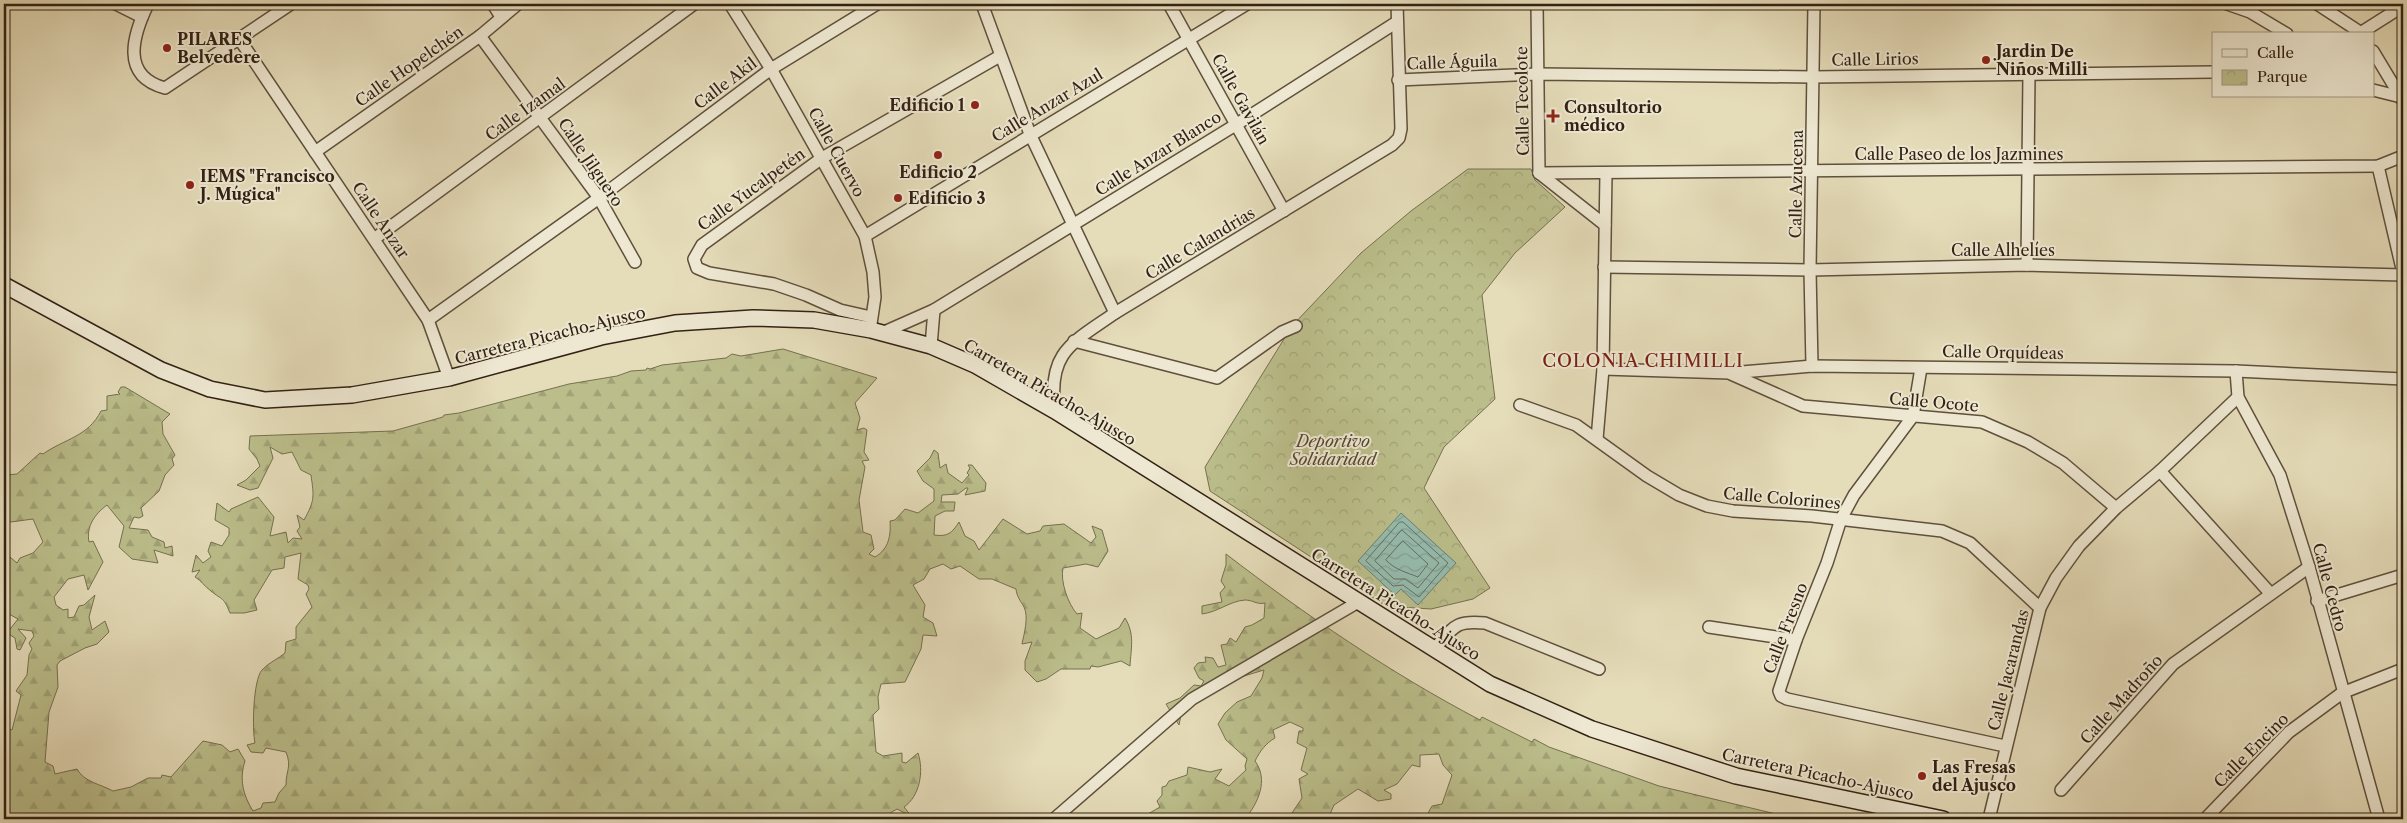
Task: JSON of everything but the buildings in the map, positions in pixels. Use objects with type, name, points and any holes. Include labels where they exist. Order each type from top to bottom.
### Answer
[{"type":"main road","name":"Carretera Picacho-Ajusco","points":[[4,285],[161,370],[210,389],[265,400],[352,395],[449,378],[601,337],[675,323],[753,318],[814,320],[875,327],[931,346],[975,366],[1055,411],[1490,684],[1592,730],[1736,776],[1943,819]]},
{"type":"street","points":[[116,4],[142,17]]},
{"type":"street","points":[[148,4],[134,41],[135,63],[141,73],[152,84],[165,88],[238,37],[291,4]]},
{"type":"street","points":[[493,4],[501,17]]},
{"type":"street","name":"Calle Hopelchén","points":[[315,152],[480,36],[518,4]]},
{"type":"street","name":"Calle Izamal","points":[[374,239],[694,4]]},
{"type":"street","name":"Calle Cuervo","points":[[730,4],[771,69],[865,236],[874,272],[875,327]]},
{"type":"street","name":"Calle Akil","points":[[428,320],[599,198],[771,69],[877,4]]},
{"type":"street","name":"Calle Gavilán","points":[[1169,4],[1284,211]]},
{"type":"street","name":"Calle Anzar Azul","points":[[865,236],[1030,134],[1247,4]]},
{"type":"street","points":[[1397,4],[1398,80]]},
{"type":"street","name":"Calle Tecolote","points":[[1537,4],[1539,173],[1606,225]]},
{"type":"street","name":"Calle Azucena","points":[[1812,366],[1810,270],[1813,171],[1814,4]]},
{"type":"street","points":[[2227,4],[2250,12],[2284,32]]},
{"type":"street","points":[[2317,4],[2361,32]]},
{"type":"street","points":[[988,6],[1000,56],[1030,134],[1115,312]]},
{"type":"street","points":[[2364,32],[2403,6]]},
{"type":"street","name":"Calle Anzar Blanco","points":[[875,327],[934,310],[1236,124],[1397,22]]},
{"type":"street","name":"Calle Jilguero","points":[[480,36],[599,198],[635,262]]},
{"type":"street","name":"Calle Anzar","points":[[238,37],[428,320],[449,378]]},
{"type":"street","points":[[2374,53],[2402,99]]},
{"type":"street","name":"Calle Yucalpetén","points":[[875,327],[806,295],[774,284],[709,273],[697,268],[694,258],[702,245],[822,158],[1000,56]]},
{"type":"street","name":"Calle Lirios","points":[[1538,74],[1814,77],[2212,72]]},
{"type":"street","points":[[2028,265],[2029,73]]},
{"type":"street","name":"Calle Águila","points":[[1398,80],[1538,74]]},
{"type":"street","name":"Calle Calandrias","points":[[1055,411],[1052,390],[1055,369],[1063,354],[1074,341],[1115,312],[1392,145],[1398,138],[1401,129],[1398,80]]},
{"type":"street","points":[[2374,90],[2402,99]]},
{"type":"street","points":[[2403,156],[2378,166],[2403,274]]},
{"type":"street","name":"Calle Paseo de los Jazmines","points":[[1539,173],[2378,166]]},
{"type":"street","points":[[1597,439],[1603,369],[1606,173]]},
{"type":"street","name":"Calle Alhelíes","points":[[1604,267],[1810,270],[2028,265],[2403,274]]},
{"type":"street","points":[[931,346],[934,310]]},
{"type":"street","points":[[1074,341],[1217,378],[1282,332],[1296,326]]},
{"type":"street","name":"Calle Orquídeas","points":[[1603,369],[1730,373],[1812,366],[2236,371],[2403,379]]},
{"type":"street","name":"Calle Fresno","points":[[1921,368],[1913,416],[1854,494],[1841,519],[1827,563],[1796,640],[1779,690],[1781,696],[1787,699],[2005,746]]},
{"type":"street","name":"Calle Cedro","points":[[2236,371],[2238,397],[2280,475],[2309,567],[2342,692],[2379,819]]},
{"type":"street","name":"Calle Ocote","points":[[1730,373],[1803,406],[1982,422],[2028,442],[2063,463],[2116,508]]},
{"type":"street","name":"Calle Jacarandas","points":[[1989,819],[2005,746],[2040,608],[2056,578],[2079,546],[2116,508],[2160,471],[2238,397]]},
{"type":"street","name":"Calle Colorines","points":[[1520,405],[1576,425],[1647,476],[1679,495],[1707,506],[1733,511],[1841,519],[1942,531],[1970,542],[2040,608]]},
{"type":"street","points":[[2160,471],[2270,593]]},
{"type":"street","name":"Calle Madroño","points":[[2061,790],[2173,664],[2309,567]]},
{"type":"street","points":[[2317,601],[2403,574]]},
{"type":"street","points":[[1054,819],[1192,699],[1360,601]]},
{"type":"street","points":[[1434,648],[1453,627],[1466,621],[1485,623],[1599,669]]},
{"type":"street","points":[[1709,627],[1796,640]]},
{"type":"street","name":"Calle Encino","points":[[2205,819],[2289,732],[2342,692],[2403,669]]},
{"type":"green space","name":"Deportivo Solidaridad","points":[[1468,169],[1531,169],[1535,180],[1565,207],[1515,253],[1482,295],[1495,399],[1444,447],[1424,488],[1490,588],[1473,599],[1431,609],[1386,606],[1210,491],[1205,467],[1292,326],[1361,253],[1411,211]]},
{"type":"green space","points":[[783,349],[877,378],[855,403],[860,418],[857,430],[864,428],[867,430],[864,452],[869,460],[862,461],[865,467],[859,500],[863,532],[871,535],[874,549],[869,554],[875,557],[886,546],[890,531],[890,521],[895,520],[905,509],[918,513],[934,501],[934,489],[923,481],[917,471],[930,458],[934,450],[938,453],[940,468],[946,464],[948,473],[962,483],[969,475],[967,473],[970,468],[968,465],[972,465],[986,483],[985,491],[965,495],[968,488],[966,488],[958,494],[942,495],[941,502],[955,502],[954,511],[945,511],[935,516],[934,535],[949,533],[959,522],[965,536],[974,541],[979,550],[1003,519],[1027,534],[1040,531],[1043,526],[1064,524],[1091,543],[1096,537],[1092,526],[1102,530],[1108,551],[1098,567],[1086,564],[1063,568],[1064,586],[1074,610],[1077,614],[1082,613],[1080,628],[1096,639],[1119,628],[1125,618],[1131,635],[1130,666],[1121,661],[1098,667],[1091,666],[1090,669],[1061,669],[1046,679],[1037,682],[1025,670],[1025,661],[1032,642],[1022,644],[1026,616],[1016,589],[992,579],[979,579],[960,566],[951,569],[943,564],[930,569],[924,579],[913,585],[925,605],[923,617],[933,623],[937,636],[923,635],[921,649],[905,682],[881,684],[878,697],[879,709],[873,715],[876,752],[883,756],[902,753],[902,762],[906,763],[918,753],[921,767],[919,783],[914,796],[904,807],[911,816],[897,809],[880,819],[4,819],[4,728],[12,730],[21,695],[16,691],[27,675],[29,655],[32,649],[29,643],[34,636],[32,631],[18,629],[26,638],[20,650],[17,649],[15,638],[7,633],[18,619],[9,614],[9,594],[4,589],[4,552],[17,563],[20,558],[33,553],[43,542],[33,519],[11,522],[4,519],[4,488],[8,482],[6,475],[17,474],[40,453],[43,454],[75,437],[89,427],[101,411],[107,410],[107,396],[120,394],[118,392],[121,387],[125,387],[170,414],[162,422],[163,434],[175,455],[172,459],[174,465],[165,475],[159,491],[141,508],[143,516],[139,518],[134,517],[129,528],[148,530],[152,537],[164,542],[165,548],[172,546],[173,556],[154,550],[158,563],[132,559],[119,547],[124,526],[107,505],[92,521],[88,536],[89,542],[93,541],[103,562],[88,590],[84,575],[68,579],[54,597],[56,605],[63,610],[68,609],[68,618],[74,617],[79,606],[84,605],[95,595],[89,617],[92,630],[105,621],[109,632],[97,644],[60,661],[57,665],[58,687],[49,712],[45,762],[53,766],[55,774],[77,769],[88,780],[113,791],[131,787],[148,778],[161,778],[162,775],[171,777],[203,741],[222,745],[230,752],[238,749],[245,761],[242,781],[247,799],[253,811],[261,808],[263,803],[275,802],[279,793],[286,785],[289,765],[286,752],[266,748],[263,753],[251,752],[247,745],[255,743],[254,705],[259,675],[264,668],[285,653],[286,642],[296,639],[296,627],[312,607],[306,594],[309,589],[308,585],[298,579],[301,553],[285,557],[284,568],[272,570],[254,600],[257,610],[244,613],[230,613],[222,599],[195,577],[200,570],[192,572],[196,555],[203,563],[211,557],[208,551],[211,542],[222,546],[229,535],[229,528],[215,520],[217,503],[229,512],[231,509],[258,497],[274,517],[270,536],[286,532],[288,543],[293,538],[302,539],[297,531],[300,527],[297,515],[304,520],[312,503],[313,494],[311,475],[301,470],[292,452],[282,454],[270,447],[273,458],[258,488],[250,490],[237,485],[246,480],[260,466],[249,449],[250,436],[393,431],[443,417],[444,415],[459,413],[569,384],[617,376],[631,371],[646,370],[647,368],[650,369],[662,365],[726,358],[732,354],[741,356]]},
{"type":"green space","points":[[1226,554],[1286,599],[1349,642],[1414,683],[1480,720],[1482,717],[1532,742],[1534,739],[1549,747],[1659,786],[1797,819],[1410,819],[1427,815],[1432,806],[1442,804],[1452,775],[1443,765],[1439,754],[1420,755],[1420,767],[1412,765],[1397,784],[1384,790],[1391,794],[1391,799],[1378,801],[1358,789],[1334,805],[1330,814],[1323,819],[1292,819],[1292,813],[1302,798],[1299,779],[1308,774],[1301,770],[1307,748],[1297,743],[1299,731],[1303,731],[1303,728],[1290,722],[1273,730],[1275,738],[1269,742],[1255,761],[1261,776],[1260,791],[1258,799],[1245,819],[1145,819],[1148,814],[1160,807],[1157,801],[1162,795],[1162,787],[1166,786],[1169,781],[1187,775],[1188,767],[1210,772],[1222,769],[1215,779],[1229,786],[1246,770],[1247,759],[1226,740],[1218,724],[1225,713],[1237,702],[1251,696],[1262,678],[1264,670],[1234,679],[1182,710],[1179,725],[1166,704],[1180,698],[1194,685],[1201,686],[1204,681],[1199,678],[1194,668],[1198,663],[1206,662],[1205,657],[1213,658],[1218,667],[1226,665],[1221,645],[1227,644],[1230,638],[1236,642],[1245,627],[1264,618],[1265,603],[1245,600],[1234,602],[1202,614],[1202,606],[1222,602],[1220,593],[1225,587],[1221,581],[1226,565]]},
{"type":"water","points":[[1401,513],[1456,563],[1418,605],[1401,589],[1395,595],[1358,561]]},
{"type":"place","name":"PILARES Belvedere","points":[[167,48]]},
{"type":"place","name":"Jardin De Niños Milli","points":[[1986,60]]},
{"type":"place","name":"Edificio 1","points":[[975,105]]},
{"type":"place","name":"Consultorio médico","points":[[1553,116]]},
{"type":"place","name":"Edificio 2","points":[[938,155]]},
{"type":"place","name":"IEMS \"Francisco J. Múgica\"","points":[[190,185]]},
{"type":"place","name":"Edificio 3","points":[[898,198]]},
{"type":"place","name":"Las Fresas del Ajusco","points":[[1922,776]]},
{"type":"district","name":"COLONIA CHIMILLI","points":[[1643,361]]}]
